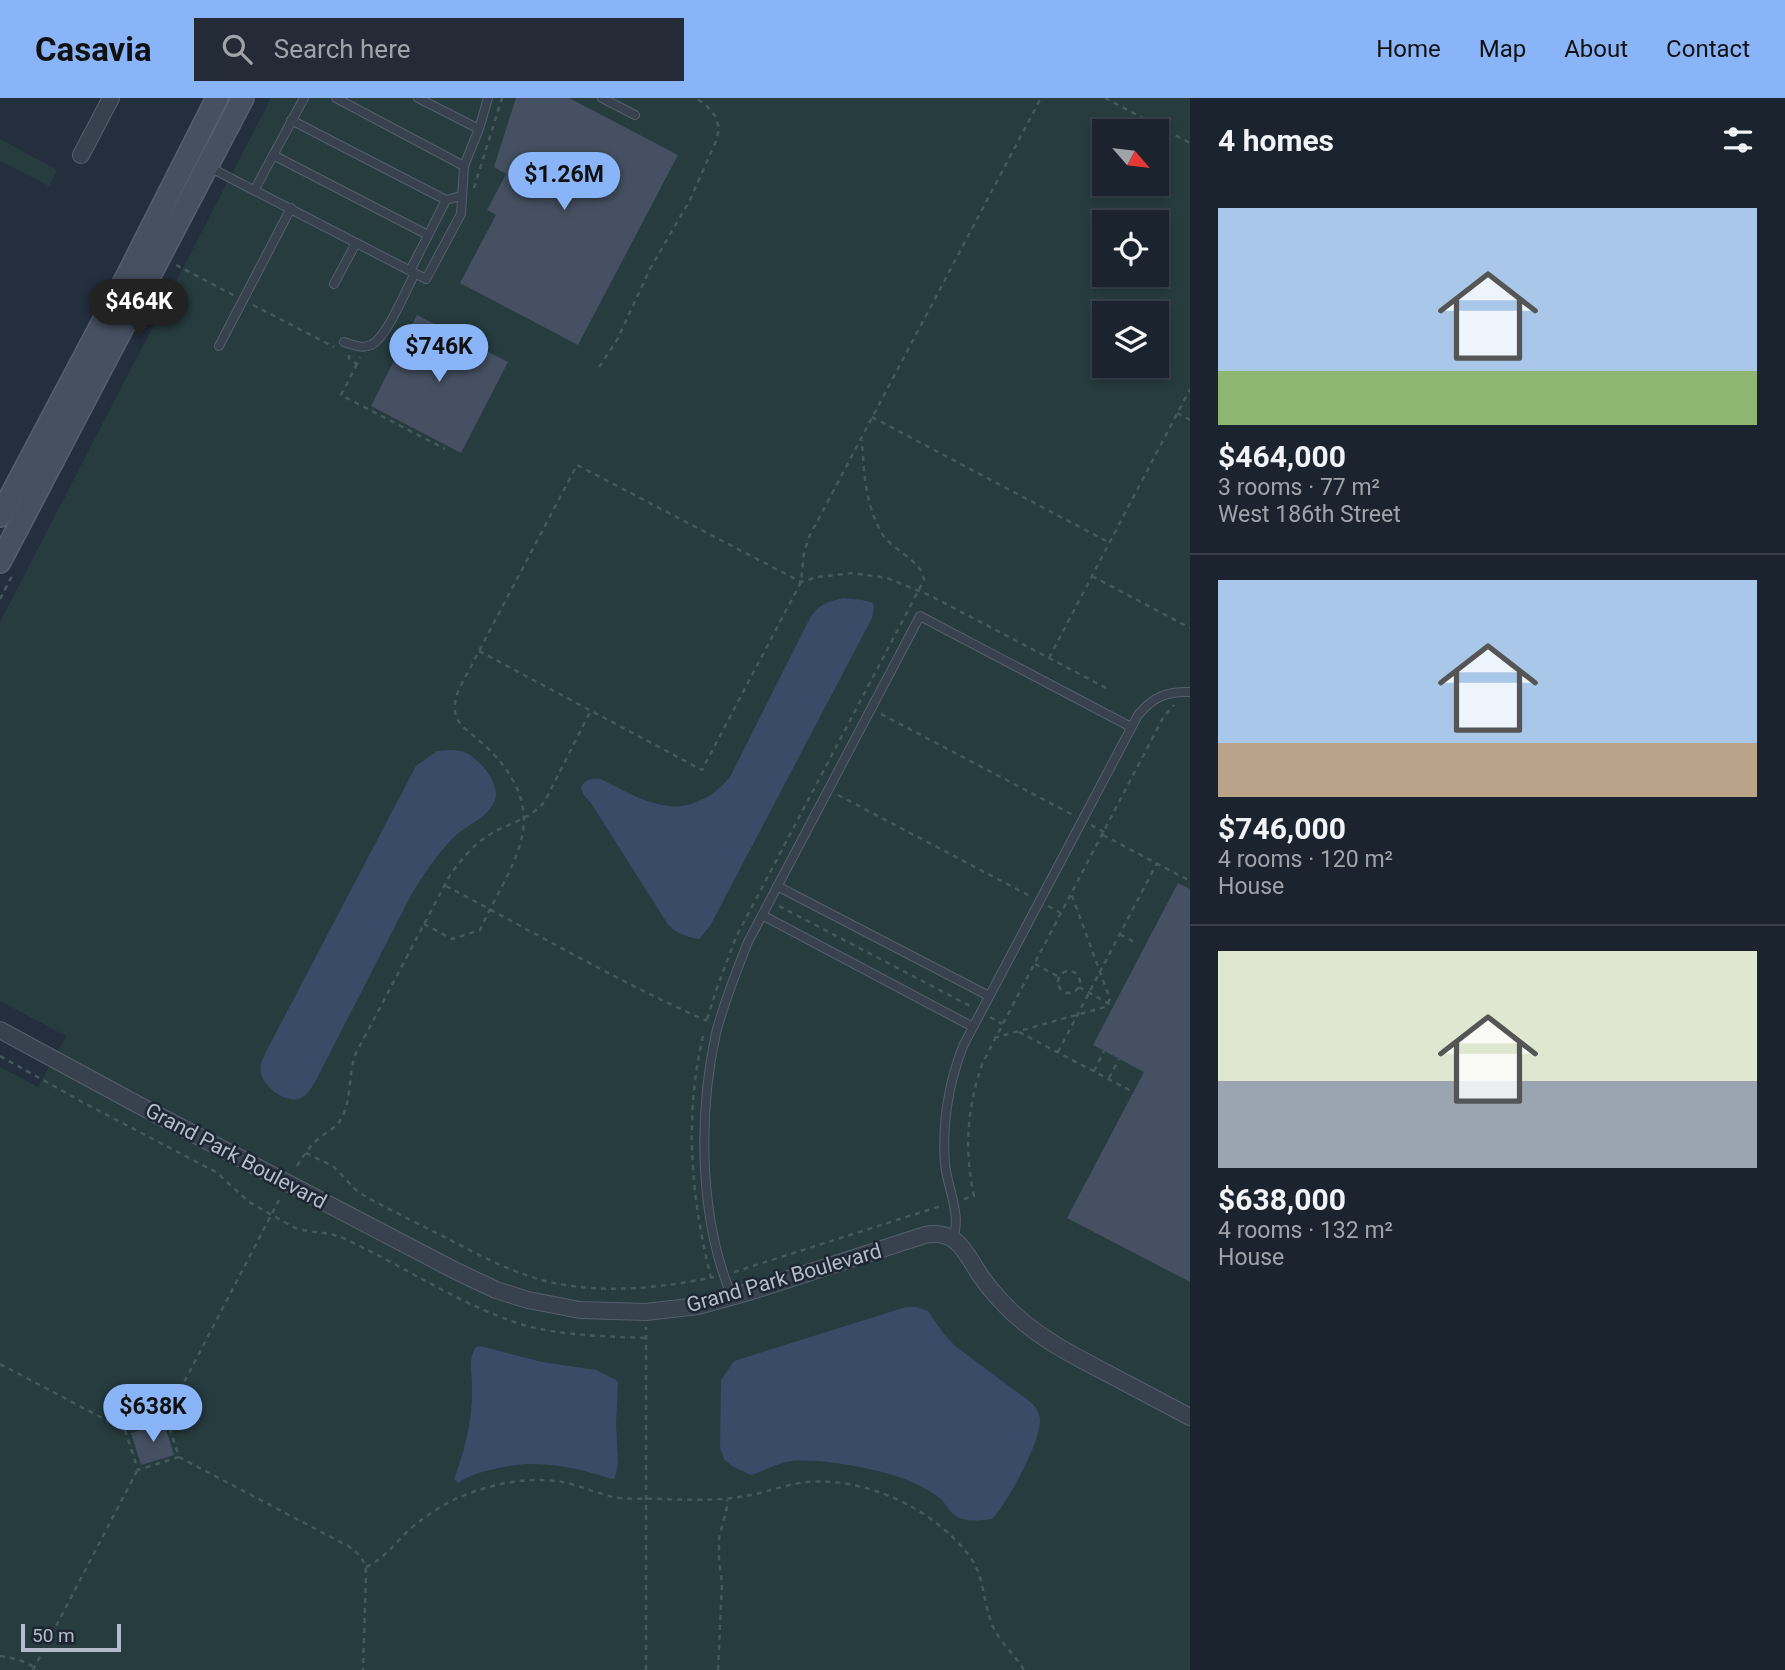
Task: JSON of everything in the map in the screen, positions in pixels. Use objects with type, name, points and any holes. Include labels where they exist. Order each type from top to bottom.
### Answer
[{"type":"street","points":[[81,155],[111,98]]},
{"type":"street","points":[[0,516],[128,274],[216,98]]},
{"type":"street","points":[[0,562],[243,98]]},
{"type":"street","name":"Grand Park Boulevard","points":[[0,1030],[159,1116],[487,1285],[514,1296],[580,1310],[646,1312],[698,1306],[925,1235],[943,1235],[952,1239]]},
{"type":"street","points":[[952,1239],[965,1250],[979,1274],[1003,1303],[1033,1330],[1066,1351],[1190,1417]]},
{"type":"lane","points":[[255,189],[303,98]]},
{"type":"lane","points":[[336,98],[464,166]]},
{"type":"lane","points":[[418,98],[479,129]]},
{"type":"lane","points":[[208,166],[426,279],[461,214],[464,166],[488,98]]},
{"type":"lane","points":[[602,98],[635,115]]},
{"type":"lane","points":[[291,120],[446,200],[461,197]]},
{"type":"lane","points":[[273,155],[428,235]]},
{"type":"lane","points":[[344,342],[361,347],[373,344],[384,332],[446,200]]},
{"type":"lane","points":[[219,346],[291,208]]},
{"type":"lane","points":[[334,284],[356,243]]},
{"type":"lane","points":[[732,1297],[721,1268],[709,1203],[705,1143],[707,1087],[717,1031],[741,960],[762,915],[920,616],[1131,727]]},
{"type":"lane","points":[[952,1239],[957,1225],[945,1168],[944,1127],[954,1070],[963,1046],[1138,715],[1156,698],[1175,691],[1190,692]]},
{"type":"lane","points":[[777,886],[989,996]]},
{"type":"lane","points":[[762,915],[973,1027]]},
{"type":"path","points":[[474,196],[474,188],[502,98]]},
{"type":"path","points":[[599,367],[617,340],[650,269],[691,200],[716,141],[719,130],[716,117],[705,104],[695,98]]},
{"type":"path","points":[[479,651],[702,770],[801,582],[804,553],[809,537],[1041,98]]},
{"type":"path","points":[[1105,98],[1190,143]]},
{"type":"path","points":[[176,265],[349,355],[349,359],[357,364]]},
{"type":"path","points":[[349,355],[362,354],[341,395],[445,449]]},
{"type":"path","points":[[1049,658],[1190,390]]},
{"type":"path","points":[[1177,413],[1190,420]]},
{"type":"path","points":[[872,417],[1110,543]]},
{"type":"path","points":[[424,924],[452,939],[480,930],[519,850],[524,830],[522,800],[506,769],[461,725],[455,713],[455,704],[459,689],[577,465],[801,582],[817,577],[853,573],[887,578],[929,595],[1110,690]]},
{"type":"path","points":[[1092,576],[1190,628]]},
{"type":"path","points":[[871,709],[1082,820],[1190,881]]},
{"type":"path","points":[[297,1166],[316,1141],[336,1126],[342,1117],[355,1055],[456,866],[490,834],[523,819],[545,801],[591,710]]},
{"type":"path","points":[[828,790],[1061,913]]},
{"type":"path","points":[[1058,1052],[1157,863]]},
{"type":"path","points":[[445,885],[679,1009],[707,1021]]},
{"type":"path","points":[[994,1038],[1105,1007],[1108,1003],[1110,999],[1071,893]]},
{"type":"path","points":[[769,901],[1002,1024]]},
{"type":"path","points":[[1120,934],[1134,942]]},
{"type":"path","points":[[1034,964],[1059,977]]},
{"type":"path","points":[[1059,977],[1066,972],[1074,973],[1079,979],[1079,988]]},
{"type":"path","points":[[1059,977],[1059,986],[1065,993],[1079,988]]},
{"type":"path","points":[[1079,988],[1113,1006]]},
{"type":"path","points":[[1019,1032],[1133,1092]]},
{"type":"path","points":[[1094,1071],[1104,1051]]},
{"type":"path","points":[[0,1056],[216,1172],[249,1202],[295,1228],[343,1238],[459,1299],[519,1323],[593,1336],[646,1338]]},
{"type":"path","points":[[1109,1079],[1119,1059]]},
{"type":"path","points":[[306,1153],[338,1170],[352,1187],[364,1196],[506,1268],[565,1285],[645,1289],[646,1670]]},
{"type":"path","points":[[125,1430],[166,1417],[279,1200]]},
{"type":"path","points":[[0,1364],[125,1430],[138,1470]]},
{"type":"path","points":[[166,1417],[179,1457],[348,1546],[361,1556],[366,1567],[363,1670]]},
{"type":"path","points":[[0,1656],[17,1659],[35,1669],[138,1470],[179,1457]]},
{"type":"path","points":[[366,1567],[438,1508],[460,1497],[499,1484],[532,1480],[556,1481],[612,1496],[727,1499],[798,1483],[819,1481],[845,1484],[876,1491],[909,1504],[944,1530],[970,1557],[981,1580],[993,1627],[1024,1670]]},
{"type":"path","points":[[718,1670],[722,1583],[719,1538],[727,1499]]},
{"type":"green space","points":[[271,98],[1190,98],[1190,1670],[0,1670],[0,1067],[38,1087],[66,1036],[0,1001],[0,622]]},
{"type":"green space","points":[[0,139],[57,170],[49,186],[0,161]]},
{"type":"water","points":[[843,598],[873,603],[872,618],[710,926],[699,939],[681,934],[667,923],[581,787],[589,780],[600,779],[646,801],[672,806],[700,801],[716,791],[730,777],[811,616],[825,604]]},
{"type":"water","points":[[450,750],[467,754],[480,764],[491,778],[496,793],[495,800],[483,816],[460,832],[436,857],[410,897],[311,1089],[298,1099],[286,1098],[269,1087],[262,1077],[261,1066],[266,1052],[416,766],[437,751]]},
{"type":"water","points":[[906,1307],[928,1311],[955,1346],[1033,1404],[1038,1412],[1039,1429],[1029,1456],[1014,1486],[992,1519],[976,1521],[955,1516],[941,1499],[927,1490],[874,1470],[820,1461],[791,1461],[751,1475],[724,1459],[720,1447],[721,1380],[734,1361]]},
{"type":"water","points":[[476,1347],[542,1362],[596,1370],[616,1380],[618,1464],[615,1478],[568,1467],[531,1464],[484,1471],[458,1483],[454,1479],[470,1422],[471,1361]]},
{"type":"building","points":[[516,98],[569,98],[678,155],[578,345],[460,283],[496,215],[487,210],[506,174],[494,167]]},
{"type":"building","points":[[417,315],[508,362],[461,453],[371,406]]},
{"type":"building","points":[[1178,883],[1190,889],[1190,1282],[1067,1218],[1144,1072],[1093,1045]]},
{"type":"building","points":[[164,1423],[174,1455],[141,1465],[131,1433]]}]
